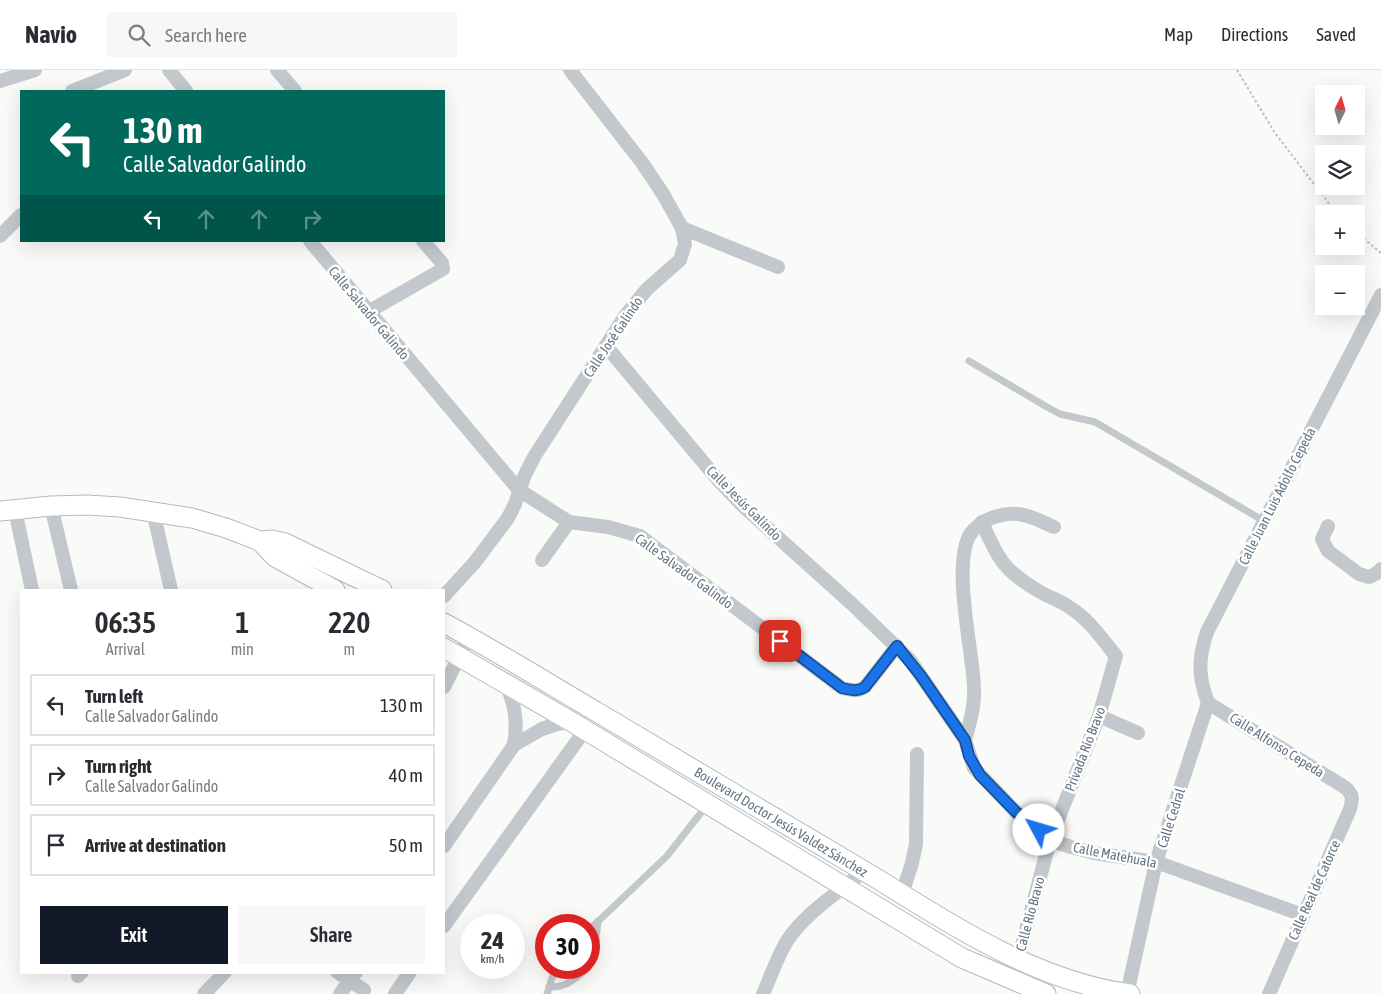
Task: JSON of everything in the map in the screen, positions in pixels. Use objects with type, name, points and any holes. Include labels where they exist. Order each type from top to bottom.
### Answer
[{"type":"main road","points":[[8,510],[88,505],[153,511],[192,518],[260,541],[272,540],[285,543],[380,589]]},
{"type":"main road","points":[[260,541],[274,557],[333,589]]},
{"type":"main road","name":"Boulevard Doctor Jesús Valdez Sánchez","points":[[445,624],[977,939],[1018,960],[1049,972],[1089,986],[1128,994]]},
{"type":"main road","name":"Boulevard Doctor Jesús Valdez Sánchez","points":[[451,652],[579,726],[962,958],[1046,994]]},
{"type":"street","points":[[0,81],[35,70]]},
{"type":"street","points":[[169,70],[185,90]]},
{"type":"street","points":[[277,70],[294,90]]},
{"type":"street","name":"Calle José Galindo","points":[[445,595],[475,562],[508,518],[534,457],[634,303],[680,260],[684,244],[682,228],[663,194],[570,70]]},
{"type":"street","points":[[74,90],[118,71]]},
{"type":"street","points":[[0,236],[20,216]]},
{"type":"street","points":[[682,228],[778,267]]},
{"type":"street","name":"Calle Salvador Galindo","points":[[311,242],[519,490],[569,522],[608,527],[640,536],[842,688],[852,691],[865,687],[897,646]]},
{"type":"street","points":[[368,312],[442,272],[444,266],[424,242]]},
{"type":"street","name":"Calle Juan Luis Adolfo Cepeda","points":[[1208,703],[1202,688],[1199,660],[1207,632],[1381,294]]},
{"type":"street","name":"Calle Jesús Galindo","points":[[606,346],[719,481],[897,646]]},
{"type":"street","points":[[51,506],[71,589]]},
{"type":"street","points":[[8,510],[32,589]]},
{"type":"street","points":[[153,511],[170,589]]},
{"type":"street","points":[[965,740],[973,713],[974,687],[963,575],[965,550],[971,534],[982,522],[998,515],[1012,512],[1028,515],[1054,527]]},
{"type":"street","points":[[542,560],[569,522]]},
{"type":"street","name":"Privada Río Bravo","points":[[982,522],[1000,561],[1012,573],[1041,592],[1068,606],[1090,623],[1116,656],[1099,716],[1050,840]]},
{"type":"street","points":[[1328,526],[1322,539],[1328,551],[1359,574],[1369,577],[1377,573],[1381,568]]},
{"type":"street","points":[[445,682],[451,652],[469,637]]},
{"type":"street","name":"Calle Matehuala","points":[[897,646],[921,676],[965,740],[969,756],[980,775],[1016,812],[1050,840],[1094,853],[1156,862],[1303,915]]},
{"type":"street","points":[[445,845],[514,745],[517,729],[516,714],[506,684]]},
{"type":"street","name":"Calle Alfonso Cepeda","points":[[1208,703],[1346,788]]},
{"type":"street","name":"Calle Cedral","points":[[1128,994],[1156,862],[1208,703]]},
{"type":"street","points":[[1099,716],[1138,733]]},
{"type":"street","points":[[445,925],[579,726],[557,724],[542,729],[514,745]]},
{"type":"street","points":[[902,894],[916,844],[917,754]]},
{"type":"street","name":"Calle Real de Catorce","points":[[1269,994],[1350,809],[1351,794],[1346,788]]},
{"type":"street","name":"Calle Río Bravo","points":[[1018,960],[1050,840]]},
{"type":"street","points":[[763,994],[788,941],[810,915],[864,871]]},
{"type":"street","points":[[395,994],[409,974]]},
{"type":"street","points":[[204,994],[217,975]]},
{"type":"street","points":[[340,994],[353,977],[364,990]]},
{"type":"lane","points":[[969,362],[1060,414],[1095,422],[1264,521]]},
{"type":"lane","points":[[600,920],[667,856],[707,805]]},
{"type":"lane","points":[[548,990],[563,986],[574,979]]},
{"type":"path","points":[[1237,70],[1275,133],[1330,205]]},
{"type":"path","points":[[1365,240],[1381,253]]},
{"type":"route","points":[[780,641],[842,688],[852,691],[865,687],[897,646],[910,660],[965,740],[974,768],[1016,812],[1039,830]]}]
